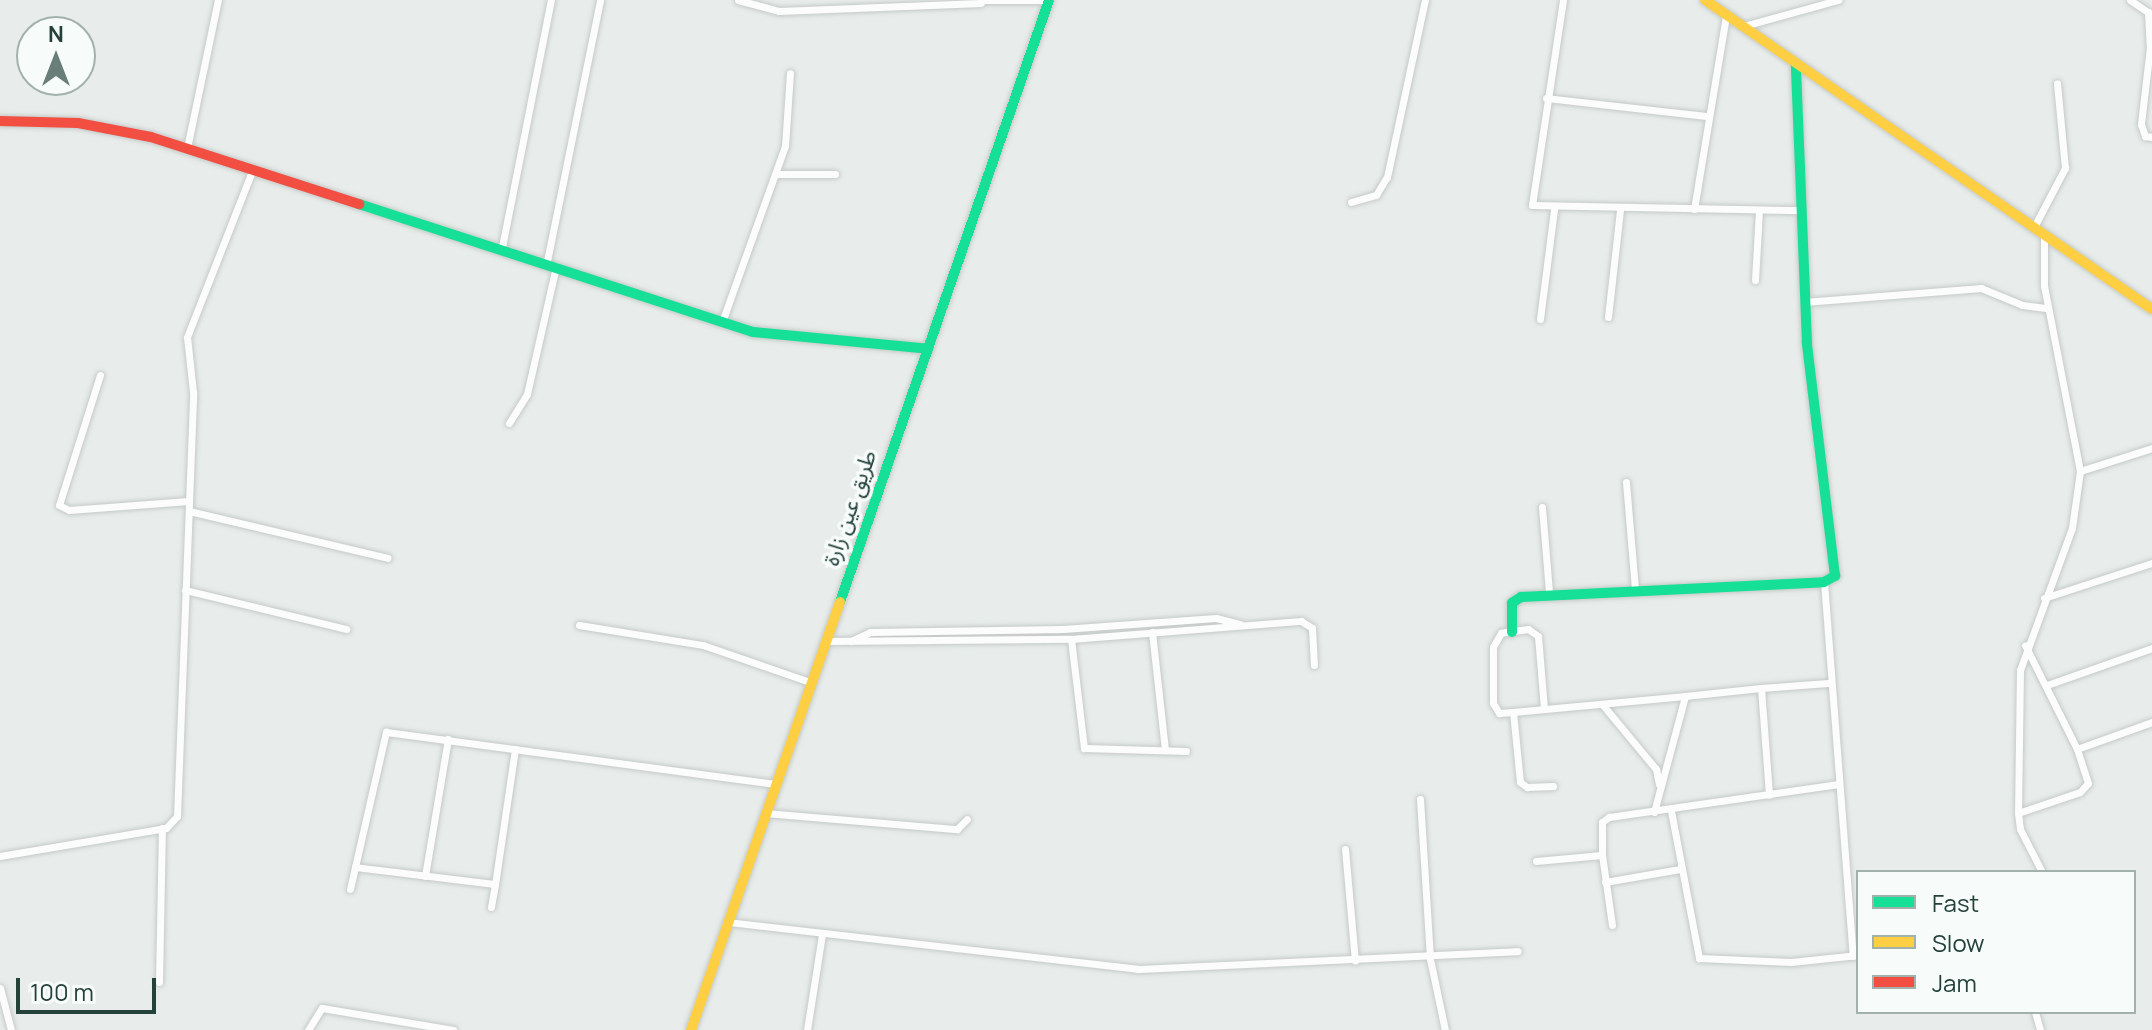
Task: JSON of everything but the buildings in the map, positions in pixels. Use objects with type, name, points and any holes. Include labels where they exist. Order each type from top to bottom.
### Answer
[{"type":"main road","name":"طريق عين زارة","points":[[691,1030],[1046,0]]},
{"type":"main road","points":[[1705,0],[2152,309]]},
{"type":"main road","points":[[1512,632],[1515,598],[1549,593],[1824,582],[1835,576],[1837,555],[1804,302],[1796,65]]},
{"type":"main road","points":[[0,121],[78,123],[187,148],[552,263],[722,322],[776,335],[928,349]]},
{"type":"street","points":[[187,148],[218,0]]},
{"type":"street","points":[[502,247],[551,0]]},
{"type":"street","points":[[509,423],[527,394],[600,0]]},
{"type":"street","points":[[738,0],[779,11],[1046,0]]},
{"type":"street","points":[[1351,202],[1376,195],[1387,177],[1425,0]]},
{"type":"street","points":[[1563,0],[1529,199],[1537,208],[1801,210]]},
{"type":"street","points":[[1744,26],[1838,0]]},
{"type":"street","points":[[2130,0],[2148,12],[2141,124],[2145,136],[2152,137]]},
{"type":"street","points":[[1694,209],[1726,15]]},
{"type":"street","points":[[722,322],[777,174],[788,132],[790,73]]},
{"type":"street","points":[[2041,870],[2020,829],[2017,725],[2025,645],[2072,528],[2080,471],[2048,308],[2039,230],[2065,168],[2057,83]]},
{"type":"street","points":[[1546,98],[1707,116]]},
{"type":"street","points":[[0,856],[162,828],[177,816],[193,392],[187,337],[253,168]]},
{"type":"street","points":[[777,174],[835,174]]},
{"type":"street","points":[[1540,319],[1554,209]]},
{"type":"street","points":[[1608,317],[1620,210]]},
{"type":"street","points":[[1755,280],[1759,210]]},
{"type":"street","points":[[1804,302],[1981,288],[2022,305],[2048,308]]},
{"type":"street","points":[[100,375],[59,505],[69,510],[189,501]]},
{"type":"street","points":[[2080,471],[2152,448]]},
{"type":"street","points":[[1626,482],[1635,590]]},
{"type":"street","points":[[1542,507],[1549,593]]},
{"type":"street","points":[[189,511],[388,558]]},
{"type":"street","points":[[2044,598],[2152,563]]},
{"type":"street","points":[[1671,811],[1699,958],[1791,962],[1856,955],[1828,683],[1824,582]]},
{"type":"street","points":[[185,590],[346,629]]},
{"type":"street","points":[[851,641],[870,632],[1063,629],[1216,618],[1242,625]]},
{"type":"street","points":[[826,641],[1071,639],[1307,622],[1312,628],[1314,665]]},
{"type":"street","points":[[579,625],[703,645],[810,682]]},
{"type":"street","points":[[1544,709],[1538,636],[1528,629],[1501,633],[1493,647],[1493,703],[1499,713],[1602,704],[1761,688],[1828,683]]},
{"type":"street","points":[[1152,632],[1165,749]]},
{"type":"street","points":[[1071,639],[1084,748],[1186,751]]},
{"type":"street","points":[[2018,813],[2080,792],[2088,783],[2077,749],[2025,645]]},
{"type":"street","points":[[2047,685],[2152,648]]},
{"type":"street","points":[[1761,688],[1769,795]]},
{"type":"street","points":[[1654,812],[1685,696]]},
{"type":"street","points":[[1602,704],[1656,769],[1660,786]]},
{"type":"street","points":[[1513,712],[1520,782],[1527,787],[1553,786]]},
{"type":"street","points":[[2077,749],[2152,722]]},
{"type":"street","points":[[350,889],[383,733],[448,739],[774,784]]},
{"type":"street","points":[[425,876],[448,739]]},
{"type":"street","points":[[491,907],[515,749]]},
{"type":"street","points":[[1612,925],[1602,855],[1602,822],[1839,784]]},
{"type":"street","points":[[1420,799],[1430,959],[1445,1030]]},
{"type":"street","points":[[765,813],[957,829],[967,819]]},
{"type":"street","points":[[159,982],[162,828]]},
{"type":"street","points":[[1345,849],[1355,961]]},
{"type":"street","points":[[1536,861],[1602,855]]},
{"type":"street","points":[[355,867],[495,884]]},
{"type":"street","points":[[1605,882],[1680,869]]},
{"type":"street","points":[[728,922],[1089,967],[1430,959],[1518,951]]},
{"type":"street","points":[[807,1030],[822,934]]},
{"type":"street","points":[[0,988],[11,1030]]},
{"type":"street","points":[[308,1030],[322,1008],[396,1027],[453,1030]]},
{"type":"traffic: fast","points":[[840,602],[1049,0]]},
{"type":"traffic: fast","points":[[1512,632],[1512,603],[1521,597],[1824,582],[1835,576],[1807,343],[1796,65]]},
{"type":"traffic: fast","points":[[359,204],[753,332],[928,349]]},
{"type":"traffic: slow","points":[[1705,0],[2152,309]]},
{"type":"traffic: slow","points":[[691,1030],[840,602]]},
{"type":"traffic: jam","points":[[0,121],[78,123],[151,137],[359,204]]}]
